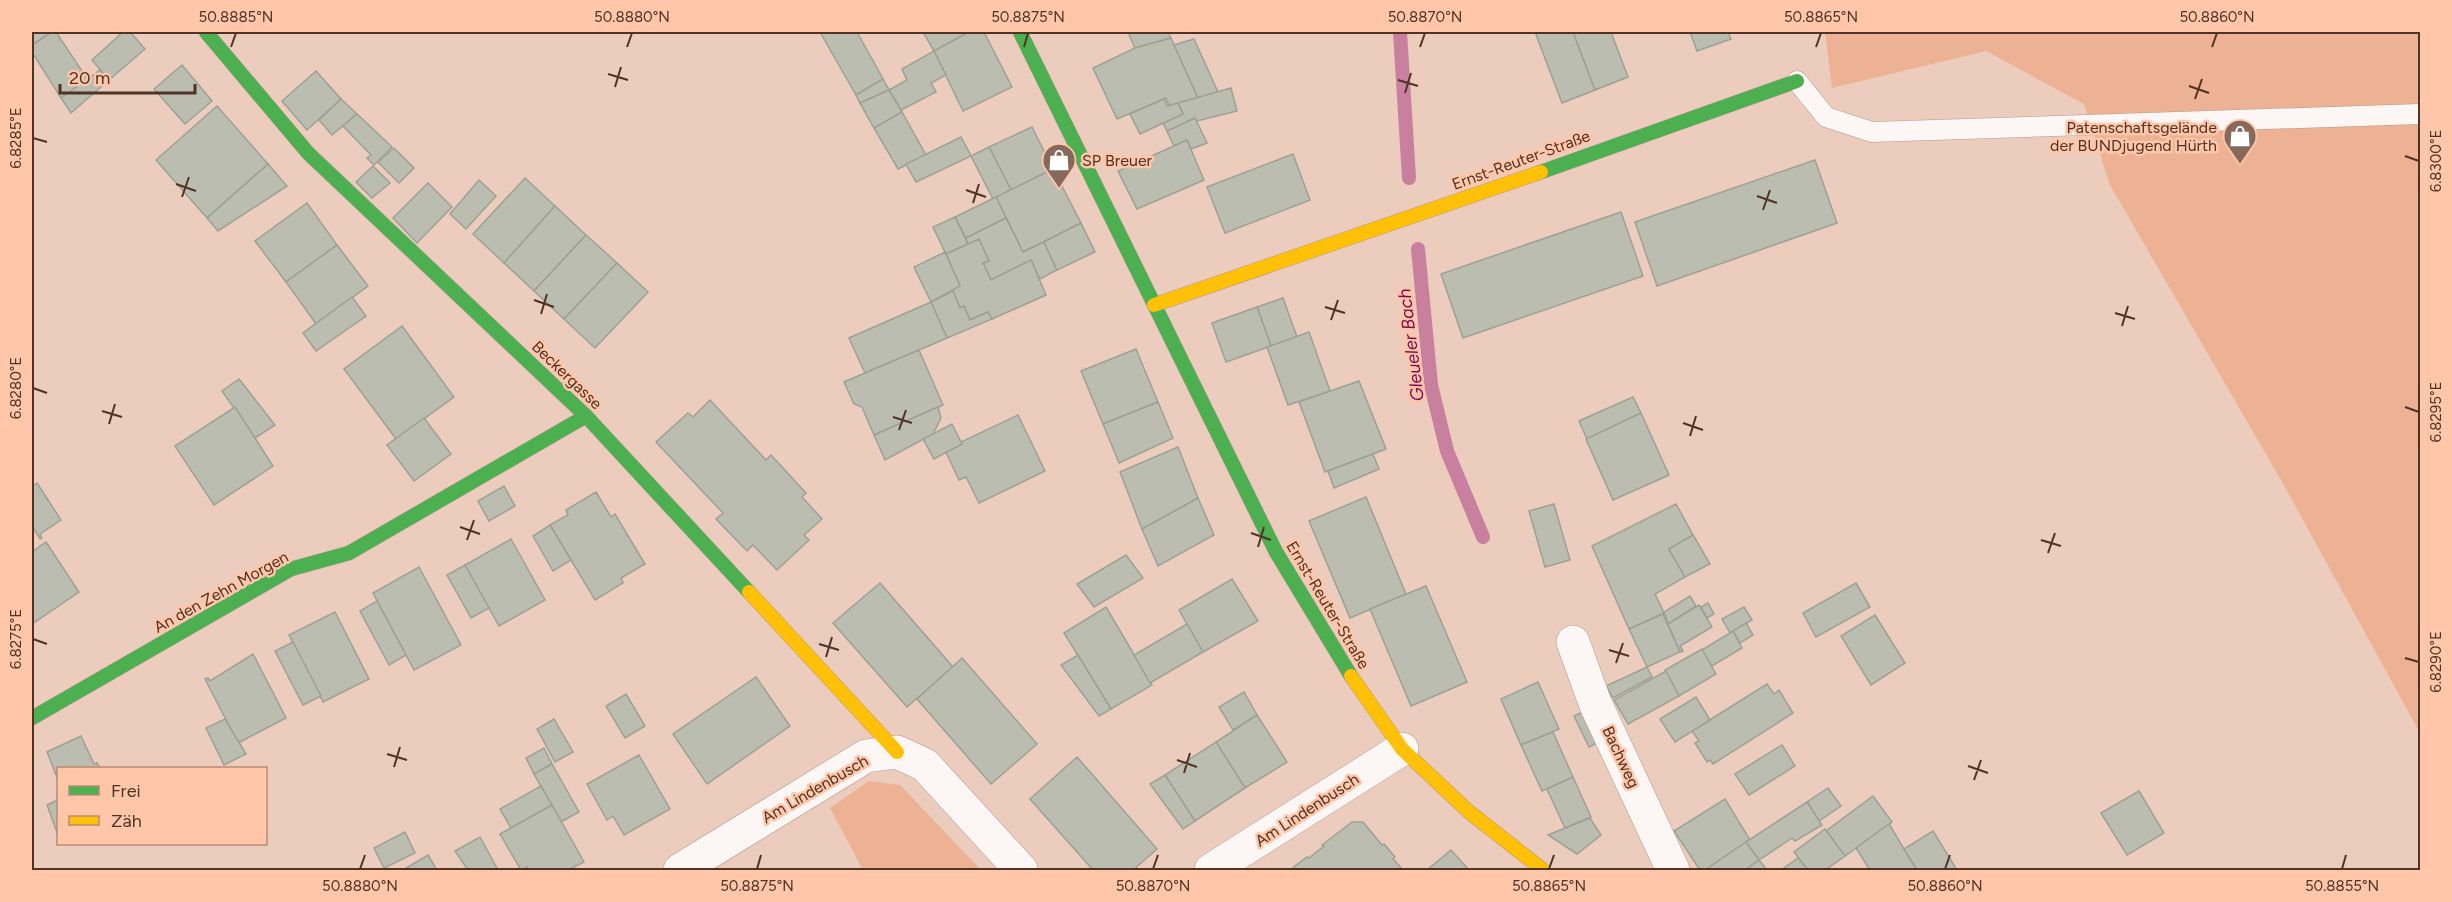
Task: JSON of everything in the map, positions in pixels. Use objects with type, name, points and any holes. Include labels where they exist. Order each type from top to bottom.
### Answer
[{"type":"street","name":"Beckergasse","points":[[206,32],[308,153],[586,416],[897,752]]},
{"type":"street","name":"Ernst-Reuter-Straße","points":[[1020,32],[1276,552],[1338,658],[1402,749],[1468,811],[1543,870]]},
{"type":"street","name":"Ernst-Reuter-Straße","points":[[1154,305],[1308,255],[1551,166],[1797,81]]},
{"type":"street","name":"An den Zehn Morgen","points":[[32,718],[291,569],[349,553],[586,416]]},
{"type":"street","name":"Bachweg","points":[[1573,642],[1595,703],[1673,870]]},
{"type":"street","name":"Am Lindenbusch","points":[[1211,870],[1402,749]]},
{"type":"street","name":"Am Lindenbusch","points":[[680,870],[866,756],[897,752]]},
{"type":"street","points":[[897,752],[925,765],[1021,870]]},
{"type":"lane","points":[[1797,81],[1826,117],[1872,132],[2087,123],[2421,114]]},
{"type":"shaded area","points":[[1825,32],[2420,32],[2420,733],[2285,487],[2110,185],[2084,104],[1986,51],[1832,88]]},
{"type":"shaded area","points":[[869,781],[900,785],[981,870],[863,870],[830,808]]},
{"type":"building","points":[[32,32],[52,32],[32,45]]},
{"type":"building","points":[[52,32],[56,32],[88,80],[61,98],[32,52],[32,45]]},
{"type":"building","points":[[123,32],[130,32],[145,49],[109,80],[92,60]]},
{"type":"building","points":[[820,32],[857,32],[883,79],[856,95]]},
{"type":"building","points":[[923,32],[969,32],[934,51]]},
{"type":"building","points":[[969,32],[984,32],[1012,87],[963,111],[934,51]]},
{"type":"building","points":[[1128,32],[1168,32],[1171,38],[1135,48]]},
{"type":"building","points":[[1535,32],[1573,32],[1595,90],[1562,103]]},
{"type":"building","points":[[1573,32],[1611,32],[1628,77],[1595,90]]},
{"type":"building","points":[[1690,32],[1728,32],[1731,39],[1697,51]]},
{"type":"building","points":[[1171,38],[1198,98],[1169,106],[1166,98],[1117,119],[1093,68],[1135,48]]},
{"type":"building","points":[[1194,39],[1218,92],[1198,98],[1174,45]]},
{"type":"building","points":[[934,51],[946,75],[931,83],[936,92],[901,110],[889,90],[907,80],[902,69]]},
{"type":"building","points":[[182,65],[212,101],[185,124],[154,89]]},
{"type":"building","points":[[100,70],[109,80],[71,113],[61,98]]},
{"type":"building","points":[[316,71],[341,99],[307,130],[282,101]]},
{"type":"building","points":[[883,79],[889,90],[860,103],[856,95]]},
{"type":"building","points":[[1231,88],[1237,111],[1197,121],[1195,118],[1167,131],[1163,123],[1183,114],[1178,103]]},
{"type":"building","points":[[889,90],[902,112],[874,128],[860,103]]},
{"type":"building","points":[[341,99],[357,114],[332,135],[319,120]]},
{"type":"building","points":[[1164,99],[1167,106],[1178,103],[1183,114],[1140,134],[1130,114]]},
{"type":"building","points":[[217,106],[268,164],[207,218],[156,160]]},
{"type":"building","points":[[902,112],[926,155],[898,169],[874,128]]},
{"type":"building","points":[[357,114],[392,147],[374,165],[367,158],[371,155],[343,126]]},
{"type":"building","points":[[1195,118],[1207,143],[1191,149],[1187,140],[1174,146],[1167,131]]},
{"type":"building","points":[[1032,127],[1053,169],[1011,190],[989,147]]},
{"type":"building","points":[[961,137],[971,156],[916,182],[906,164]]},
{"type":"building","points":[[1187,140],[1204,180],[1137,209],[1118,171]]},
{"type":"building","points":[[989,147],[1011,190],[993,199],[971,156]]},
{"type":"building","points":[[394,148],[414,168],[399,183],[378,162]]},
{"type":"building","points":[[1293,154],[1310,200],[1225,233],[1207,187]]},
{"type":"building","points":[[1815,160],[1837,223],[1657,286],[1635,222]]},
{"type":"building","points":[[268,164],[287,186],[218,231],[207,218]]},
{"type":"building","points":[[373,166],[390,183],[372,198],[356,182]]},
{"type":"building","points":[[1053,169],[1081,223],[1023,252],[996,197]]},
{"type":"building","points":[[525,178],[555,206],[504,263],[473,234]]},
{"type":"building","points":[[479,180],[496,196],[466,229],[450,214]]},
{"type":"building","points":[[428,183],[452,207],[417,243],[393,218]]},
{"type":"building","points":[[996,197],[1006,218],[966,238],[955,217]]},
{"type":"building","points":[[307,203],[337,245],[286,282],[255,241]]},
{"type":"building","points":[[555,206],[586,235],[534,291],[504,263]]},
{"type":"building","points":[[1621,212],[1643,276],[1463,338],[1441,274]]},
{"type":"building","points":[[955,217],[968,244],[946,254],[933,227]]},
{"type":"building","points":[[1006,218],[1023,252],[1044,242],[1057,270],[1040,279],[1031,260],[991,280],[983,263],[989,261],[979,239],[968,244],[966,238]]},
{"type":"building","points":[[1081,223],[1095,252],[1057,270],[1044,242]]},
{"type":"building","points":[[586,235],[617,263],[564,319],[534,291]]},
{"type":"building","points":[[979,239],[989,261],[983,263],[991,280],[1031,260],[1046,295],[992,319],[988,312],[970,320],[964,306],[960,308],[952,290],[960,286],[946,254]]},
{"type":"building","points":[[337,245],[368,286],[316,324],[286,282]]},
{"type":"building","points":[[945,252],[960,286],[931,302],[914,267]]},
{"type":"building","points":[[617,263],[648,292],[595,348],[564,319]]},
{"type":"building","points":[[953,291],[960,308],[964,306],[970,320],[988,312],[992,319],[947,338],[931,302]]},
{"type":"building","points":[[352,297],[366,316],[316,351],[303,333]]},
{"type":"building","points":[[1283,298],[1297,337],[1271,346],[1257,307]]},
{"type":"building","points":[[931,302],[947,338],[865,373],[849,338]]},
{"type":"building","points":[[1257,307],[1271,346],[1226,362],[1212,323]]},
{"type":"building","points":[[402,326],[454,397],[396,439],[344,369]]},
{"type":"building","points":[[1309,332],[1330,391],[1288,405],[1267,347]]},
{"type":"building","points":[[1136,349],[1158,402],[1103,424],[1081,371]]},
{"type":"building","points":[[919,350],[943,405],[874,435],[862,407],[854,404],[844,382]]},
{"type":"building","points":[[239,379],[275,425],[255,438],[222,391]]},
{"type":"building","points":[[1359,381],[1386,449],[1325,472],[1299,402]]},
{"type":"building","points":[[1633,397],[1641,413],[1587,439],[1579,421]]},
{"type":"building","points":[[710,400],[766,460],[771,455],[806,493],[802,497],[822,519],[804,535],[809,540],[777,570],[753,545],[747,551],[716,519],[723,513],[656,442],[688,413],[693,417]]},
{"type":"building","points":[[1158,402],[1173,438],[1119,463],[1103,424]]},
{"type":"building","points":[[235,407],[273,466],[214,505],[175,446]]},
{"type":"building","points":[[938,407],[941,418],[933,434],[885,460],[874,435]]},
{"type":"building","points":[[1641,413],[1669,475],[1613,500],[1586,439]]},
{"type":"building","points":[[1018,415],[1045,471],[979,503],[966,477],[959,480],[946,452],[962,444],[961,442]]},
{"type":"building","points":[[424,418],[451,454],[414,481],[387,445]]},
{"type":"building","points":[[952,424],[962,444],[934,459],[923,439]]},
{"type":"building","points":[[1178,447],[1198,498],[1142,529],[1120,472]]},
{"type":"building","points":[[1373,454],[1379,469],[1334,488],[1328,471]]},
{"type":"building","points":[[37,483],[61,520],[40,534],[42,538],[40,539],[32,526],[32,487]]},
{"type":"building","points":[[504,486],[515,506],[489,521],[478,501]]},
{"type":"building","points":[[596,492],[611,517],[615,514],[645,564],[621,578],[623,583],[595,600],[550,525],[568,515],[566,510]]},
{"type":"building","points":[[1366,497],[1406,594],[1350,618],[1309,521]]},
{"type":"building","points":[[1198,498],[1214,535],[1158,566],[1142,529]]},
{"type":"building","points":[[1554,504],[1570,560],[1545,567],[1529,511]]},
{"type":"building","points":[[1676,504],[1693,535],[1669,549],[1685,577],[1655,594],[1664,613],[1629,629],[1592,546]]},
{"type":"building","points":[[550,525],[571,560],[553,571],[533,536]]},
{"type":"building","points":[[1693,535],[1710,564],[1685,577],[1669,549]]},
{"type":"building","points":[[511,539],[545,600],[499,626],[465,565]]},
{"type":"building","points":[[46,542],[79,592],[32,624],[32,552]]},
{"type":"building","points":[[1126,555],[1143,578],[1094,607],[1077,584]]},
{"type":"building","points":[[465,565],[489,608],[471,618],[447,575]]},
{"type":"building","points":[[419,567],[461,645],[414,670],[373,593]]},
{"type":"building","points":[[1232,579],[1258,621],[1203,652],[1179,610]]},
{"type":"building","points":[[880,583],[953,667],[907,707],[833,623]]},
{"type":"building","points":[[1856,583],[1870,607],[1816,637],[1803,613]]},
{"type":"building","points":[[1426,586],[1467,682],[1411,706],[1370,609]]},
{"type":"building","points":[[1690,596],[1696,606],[1668,624],[1664,612]]},
{"type":"building","points":[[377,601],[406,655],[389,665],[360,611]]},
{"type":"building","points":[[1708,603],[1714,614],[1707,618],[1701,607]]},
{"type":"building","points":[[1699,605],[1712,627],[1680,646],[1683,651],[1680,652],[1668,624]]},
{"type":"building","points":[[1106,607],[1152,685],[1111,709],[1064,633]]},
{"type":"building","points":[[1744,607],[1752,620],[1730,633],[1722,619]]},
{"type":"building","points":[[335,612],[369,679],[323,702],[289,635]]},
{"type":"building","points":[[1663,614],[1680,652],[1647,667],[1629,629]]},
{"type":"building","points":[[1875,615],[1905,663],[1871,685],[1841,636]]},
{"type":"building","points":[[1746,623],[1753,635],[1740,643],[1733,631]]},
{"type":"building","points":[[1187,624],[1203,652],[1150,683],[1134,655]]},
{"type":"building","points":[[1733,631],[1742,648],[1712,666],[1702,650]]},
{"type":"building","points":[[293,642],[321,696],[303,705],[275,651]]},
{"type":"building","points":[[1702,649],[1716,674],[1679,696],[1665,670]]},
{"type":"building","points":[[253,654],[286,718],[238,743],[205,679],[208,678],[210,681]]},
{"type":"building","points":[[1078,655],[1111,709],[1099,716],[1061,665]]},
{"type":"building","points":[[962,658],[1037,744],[991,784],[917,699]]},
{"type":"building","points":[[1647,667],[1652,677],[1613,698],[1606,686]]},
{"type":"building","points":[[1666,671],[1679,696],[1628,724],[1614,700]]},
{"type":"building","points":[[756,677],[790,726],[707,784],[673,734]]},
{"type":"building","points":[[1538,682],[1559,729],[1521,745],[1501,699]]},
{"type":"building","points":[[1767,684],[1774,694],[1779,690],[1793,713],[1713,764],[1710,760],[1707,762],[1695,743],[1699,741],[1692,731]]},
{"type":"building","points":[[1244,692],[1257,715],[1233,730],[1219,707]]},
{"type":"building","points":[[626,694],[645,726],[625,738],[606,706]]},
{"type":"building","points":[[1696,697],[1710,720],[1675,742],[1660,719]]},
{"type":"building","points":[[1587,710],[1601,741],[1589,747],[1574,716]]},
{"type":"building","points":[[1257,715],[1287,762],[1245,788],[1216,742]]},
{"type":"building","points":[[225,719],[246,754],[224,765],[206,728]]},
{"type":"building","points":[[554,719],[573,752],[555,762],[537,729]]},
{"type":"building","points":[[1553,732],[1573,777],[1542,791],[1521,745]]},
{"type":"building","points":[[81,736],[94,764],[97,763],[99,767],[57,767],[57,777],[47,752]]},
{"type":"building","points":[[1216,742],[1245,788],[1195,821],[1165,775]]},
{"type":"building","points":[[1782,745],[1795,766],[1749,795],[1735,774]]},
{"type":"building","points":[[544,748],[552,764],[534,774],[526,758]]},
{"type":"building","points":[[639,755],[670,809],[624,835],[613,816],[607,820],[587,784]]},
{"type":"building","points":[[1077,757],[1157,849],[1133,870],[1093,870],[1030,799]]},
{"type":"building","points":[[552,764],[579,812],[561,822],[534,774]]},
{"type":"building","points":[[1165,775],[1195,821],[1183,829],[1150,784]]},
{"type":"building","points":[[1573,777],[1591,817],[1565,828],[1547,789]]},
{"type":"building","points":[[541,786],[552,805],[511,828],[500,809]]},
{"type":"building","points":[[1828,788],[1841,806],[1819,821],[1807,802]]},
{"type":"building","points":[[2139,791],[2164,833],[2127,855],[2101,813]]},
{"type":"building","points":[[1873,796],[1892,822],[1845,856],[1826,831]]},
{"type":"building","points":[[1725,799],[1750,840],[1705,870],[1700,870],[1674,831]]},
{"type":"building","points":[[57,800],[57,832],[47,805]]},
{"type":"building","points":[[1807,802],[1822,825],[1795,841],[1792,838],[1759,860],[1746,842]]},
{"type":"building","points":[[552,805],[584,862],[568,870],[528,870],[527,867],[521,870],[500,834]]},
{"type":"building","points":[[1590,818],[1601,835],[1577,854],[1548,835]]},
{"type":"building","points":[[1352,822],[1363,822],[1395,857],[1393,859],[1403,870],[1290,870],[1307,857],[1309,858]]},
{"type":"building","points":[[1889,824],[1917,870],[1870,870],[1856,848]]},
{"type":"building","points":[[1825,829],[1845,856],[1825,870],[1808,870],[1794,852]]},
{"type":"building","points":[[1933,831],[1957,870],[1917,870],[1904,849]]},
{"type":"building","points":[[405,832],[415,853],[384,868],[374,848]]},
{"type":"building","points":[[480,837],[498,870],[468,870],[455,851]]},
{"type":"building","points":[[1746,842],[1759,860],[1745,870],[1705,870]]},
{"type":"building","points":[[1451,850],[1468,869],[1427,870]]},
{"type":"building","points":[[428,855],[437,870],[407,870],[406,868]]},
{"type":"building","points":[[1798,858],[1808,870],[1781,870]]},
{"type":"building","points":[[1759,860],[1767,870],[1745,870]]},
{"type":"waterway","name":"Gleueler Bach","points":[[1400,32],[1409,178]]},
{"type":"waterway","name":"Gleueler Bach","points":[[1418,249],[1431,385],[1447,451],[1483,537]]},
{"type":"traffic: fast","points":[[206,32],[308,153],[586,416],[749,592]]},
{"type":"traffic: fast","points":[[1020,32],[1276,552],[1351,676]]},
{"type":"traffic: fast","points":[[1541,172],[1797,81]]},
{"type":"traffic: fast","points":[[32,718],[291,569],[349,553],[586,416]]},
{"type":"traffic: slow","points":[[1154,305],[1541,172]]},
{"type":"traffic: slow","points":[[749,592],[897,752]]},
{"type":"traffic: slow","points":[[1351,676],[1402,749],[1468,811],[1543,870]]},
{"type":"place","name":"Patenschaftsgelände der BUNDjugend Hürth","points":[[2240,165]]},
{"type":"place","name":"SP Breuer","points":[[1059,189]]}]
